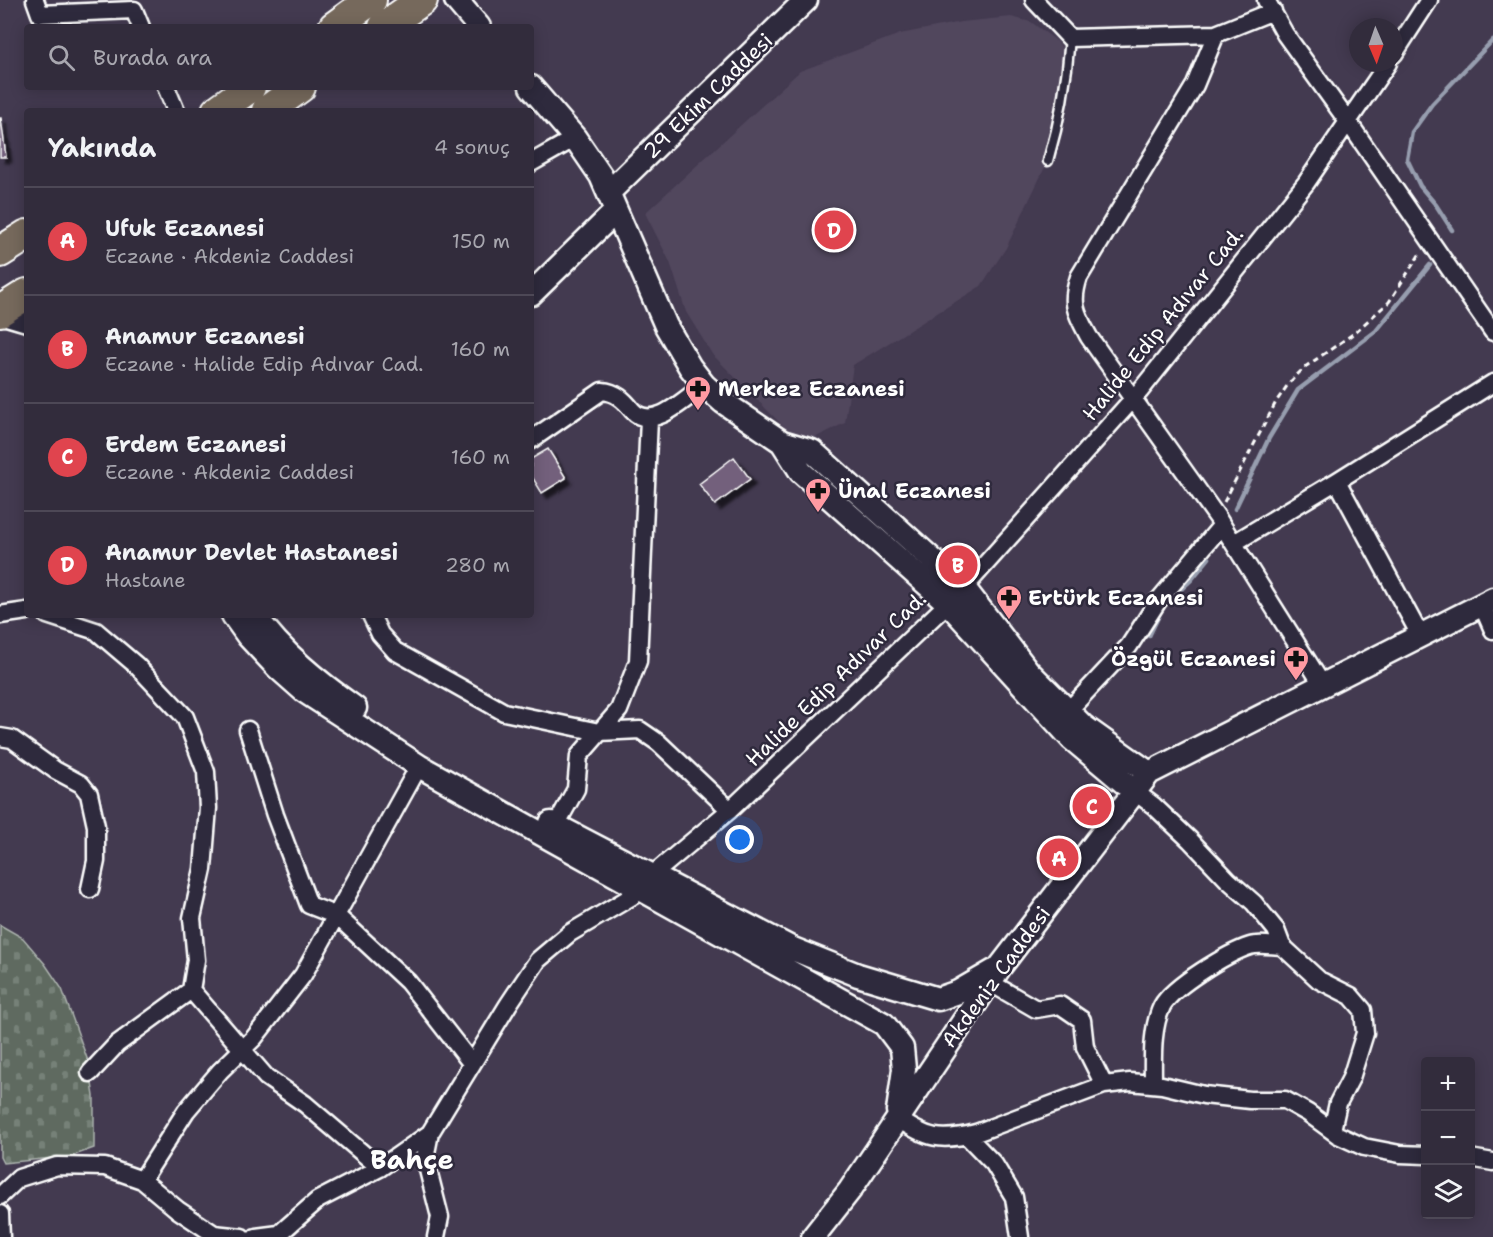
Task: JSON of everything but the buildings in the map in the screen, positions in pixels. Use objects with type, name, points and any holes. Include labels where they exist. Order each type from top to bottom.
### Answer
[{"type":"highway","points":[[337,24],[371,0]]},
{"type":"highway","points":[[388,24],[422,0]]},
{"type":"highway","points":[[221,108],[246,90]]},
{"type":"highway","points":[[271,108],[296,90]]},
{"type":"highway","points":[[0,312],[24,296]]},
{"type":"street","points":[[34,0],[40,14],[134,10],[140,24]]},
{"type":"street","points":[[456,0],[476,24]]},
{"type":"street","name":"29 Ekim Caddesi","points":[[534,291],[613,202],[806,0]]},
{"type":"street","points":[[1034,0],[1070,38],[1216,34],[1269,6],[1285,34],[1493,332]]},
{"type":"street","points":[[1403,39],[1426,1]]},
{"type":"street","points":[[1216,34],[1195,85],[1079,277],[1074,293],[1074,309],[1089,337],[1234,543],[1322,684]]},
{"type":"street","name":"Halide Edip Adıvar Cad.","points":[[436,1237],[440,1217],[424,1158],[430,1132],[538,960],[570,933],[646,883],[730,810],[956,596],[1133,398],[1306,183],[1382,72]]},
{"type":"street","points":[[167,90],[175,108]]},
{"type":"street","points":[[534,90],[574,138],[601,176],[666,326],[690,367],[704,385],[723,402],[782,442],[801,471],[956,596],[1083,726],[1149,773]]},
{"type":"street","points":[[534,161],[574,138]]},
{"type":"street","points":[[0,312],[24,319]]},
{"type":"street","points":[[1234,543],[1493,383]]},
{"type":"street","points":[[534,438],[602,391],[611,392],[624,400],[636,415],[649,418],[662,416],[704,385]]},
{"type":"street","points":[[556,825],[576,789],[579,756],[619,710],[638,661],[649,418]]},
{"type":"street","points":[[1337,481],[1421,637]]},
{"type":"street","points":[[1068,711],[1129,646],[1158,601],[1219,521]]},
{"type":"street","points":[[956,596],[1072,739],[1134,792],[1154,806],[1254,903],[1276,930],[1282,946],[1319,980],[1351,996],[1363,1011],[1365,1033],[1351,1078],[1338,1102],[1332,1130]]},
{"type":"street","points":[[1488,602],[1493,630]]},
{"type":"street","name":"Akdeniz Caddesi","points":[[813,1237],[850,1190],[995,974],[1149,773],[1488,602]]},
{"type":"street","points":[[0,615],[24,611]]},
{"type":"street","points":[[56,618],[96,632],[136,665],[185,717],[206,772],[208,808],[203,869],[192,918],[196,960],[191,990],[117,1044],[90,1073]]},
{"type":"street","points":[[235,618],[248,636],[304,692],[419,766],[646,883],[792,949],[858,975],[918,994],[938,999],[995,974],[1036,1009],[1060,1005],[1082,1020],[1084,1047],[1104,1085]]},
{"type":"street","points":[[258,618],[288,654],[316,680],[424,754],[556,825],[646,883],[884,1024],[902,1048],[904,1069],[897,1118],[915,1131],[947,1139],[967,1136],[1104,1085],[1130,1082],[1153,1084],[1204,1095],[1250,1100],[1285,1100],[1364,1147],[1400,1154],[1421,1155]]},
{"type":"street","points":[[372,618],[380,634],[395,651],[504,712],[599,732],[640,730],[659,743],[730,810]]},
{"type":"street","points":[[248,730],[275,815],[309,905],[336,916],[408,982],[472,1064]]},
{"type":"street","points":[[0,737],[12,739],[55,770],[81,784],[89,794],[96,826],[96,861],[90,889]]},
{"type":"street","points":[[142,1180],[186,1111],[220,1071],[254,1038],[303,975],[419,766]]},
{"type":"street","points":[[1153,1084],[1153,1049],[1158,1022],[1163,1006],[1175,990],[1223,958],[1252,945],[1282,946]]},
{"type":"street","points":[[191,990],[266,1077],[305,1104],[380,1168]]},
{"type":"street","points":[[256,1237],[279,1234],[318,1200],[380,1168],[430,1132]]},
{"type":"street","points":[[967,1136],[994,1164],[1014,1197],[1020,1237]]},
{"type":"street","points":[[1475,1159],[1493,1162]]},
{"type":"street","points":[[0,1196],[20,1178],[57,1166],[105,1167],[142,1180],[178,1210],[214,1234],[242,1237]]},
{"type":"street","points":[[0,1214],[1,1237]]},
{"type":"lane","points":[[1048,161],[1058,129],[1066,83],[1070,38]]},
{"type":"path","points":[[1219,521],[1276,402],[1289,382],[1305,367],[1353,334],[1389,302],[1429,239]]},
{"type":"shaded area","points":[[1011,17],[1031,22],[1058,42],[1073,65],[1048,161],[1006,248],[981,286],[853,365],[845,423],[804,443],[780,423],[712,354],[686,312],[670,262],[645,213],[800,71],[900,34],[961,22]]},
{"type":"green space","points":[[0,925],[23,938],[62,989],[89,1064],[94,1096],[94,1148],[72,1156],[3,1163],[0,1157]]},
{"type":"waterway","points":[[1452,230],[1420,186],[1407,159],[1412,132],[1432,104],[1493,40]]},
{"type":"waterway","points":[[1235,509],[1269,438],[1298,390],[1376,331],[1430,265]]},
{"type":"waterway","points":[[1165,604],[1191,580],[1209,558]]},
{"type":"waterway","points":[[1149,636],[1161,611]]},
{"type":"place","name":"Anamur Devlet Hastanesi","points":[[834,230]]},
{"type":"place","name":"Merkez Eczanesi","points":[[698,412]]},
{"type":"place","name":"Ünal Eczanesi","points":[[818,514]]},
{"type":"place","name":"Anamur Eczanesi","points":[[958,565]]},
{"type":"place","name":"Ertürk Eczanesi","points":[[1009,621]]},
{"type":"place","name":"Özgül Eczanesi","points":[[1296,682]]},
{"type":"place","name":"Erdem Eczanesi","points":[[1092,806]]},
{"type":"place","name":"Ufuk Eczanesi","points":[[1059,858]]},
{"type":"district","name":"Bahçe","points":[[412,1160]]}]
